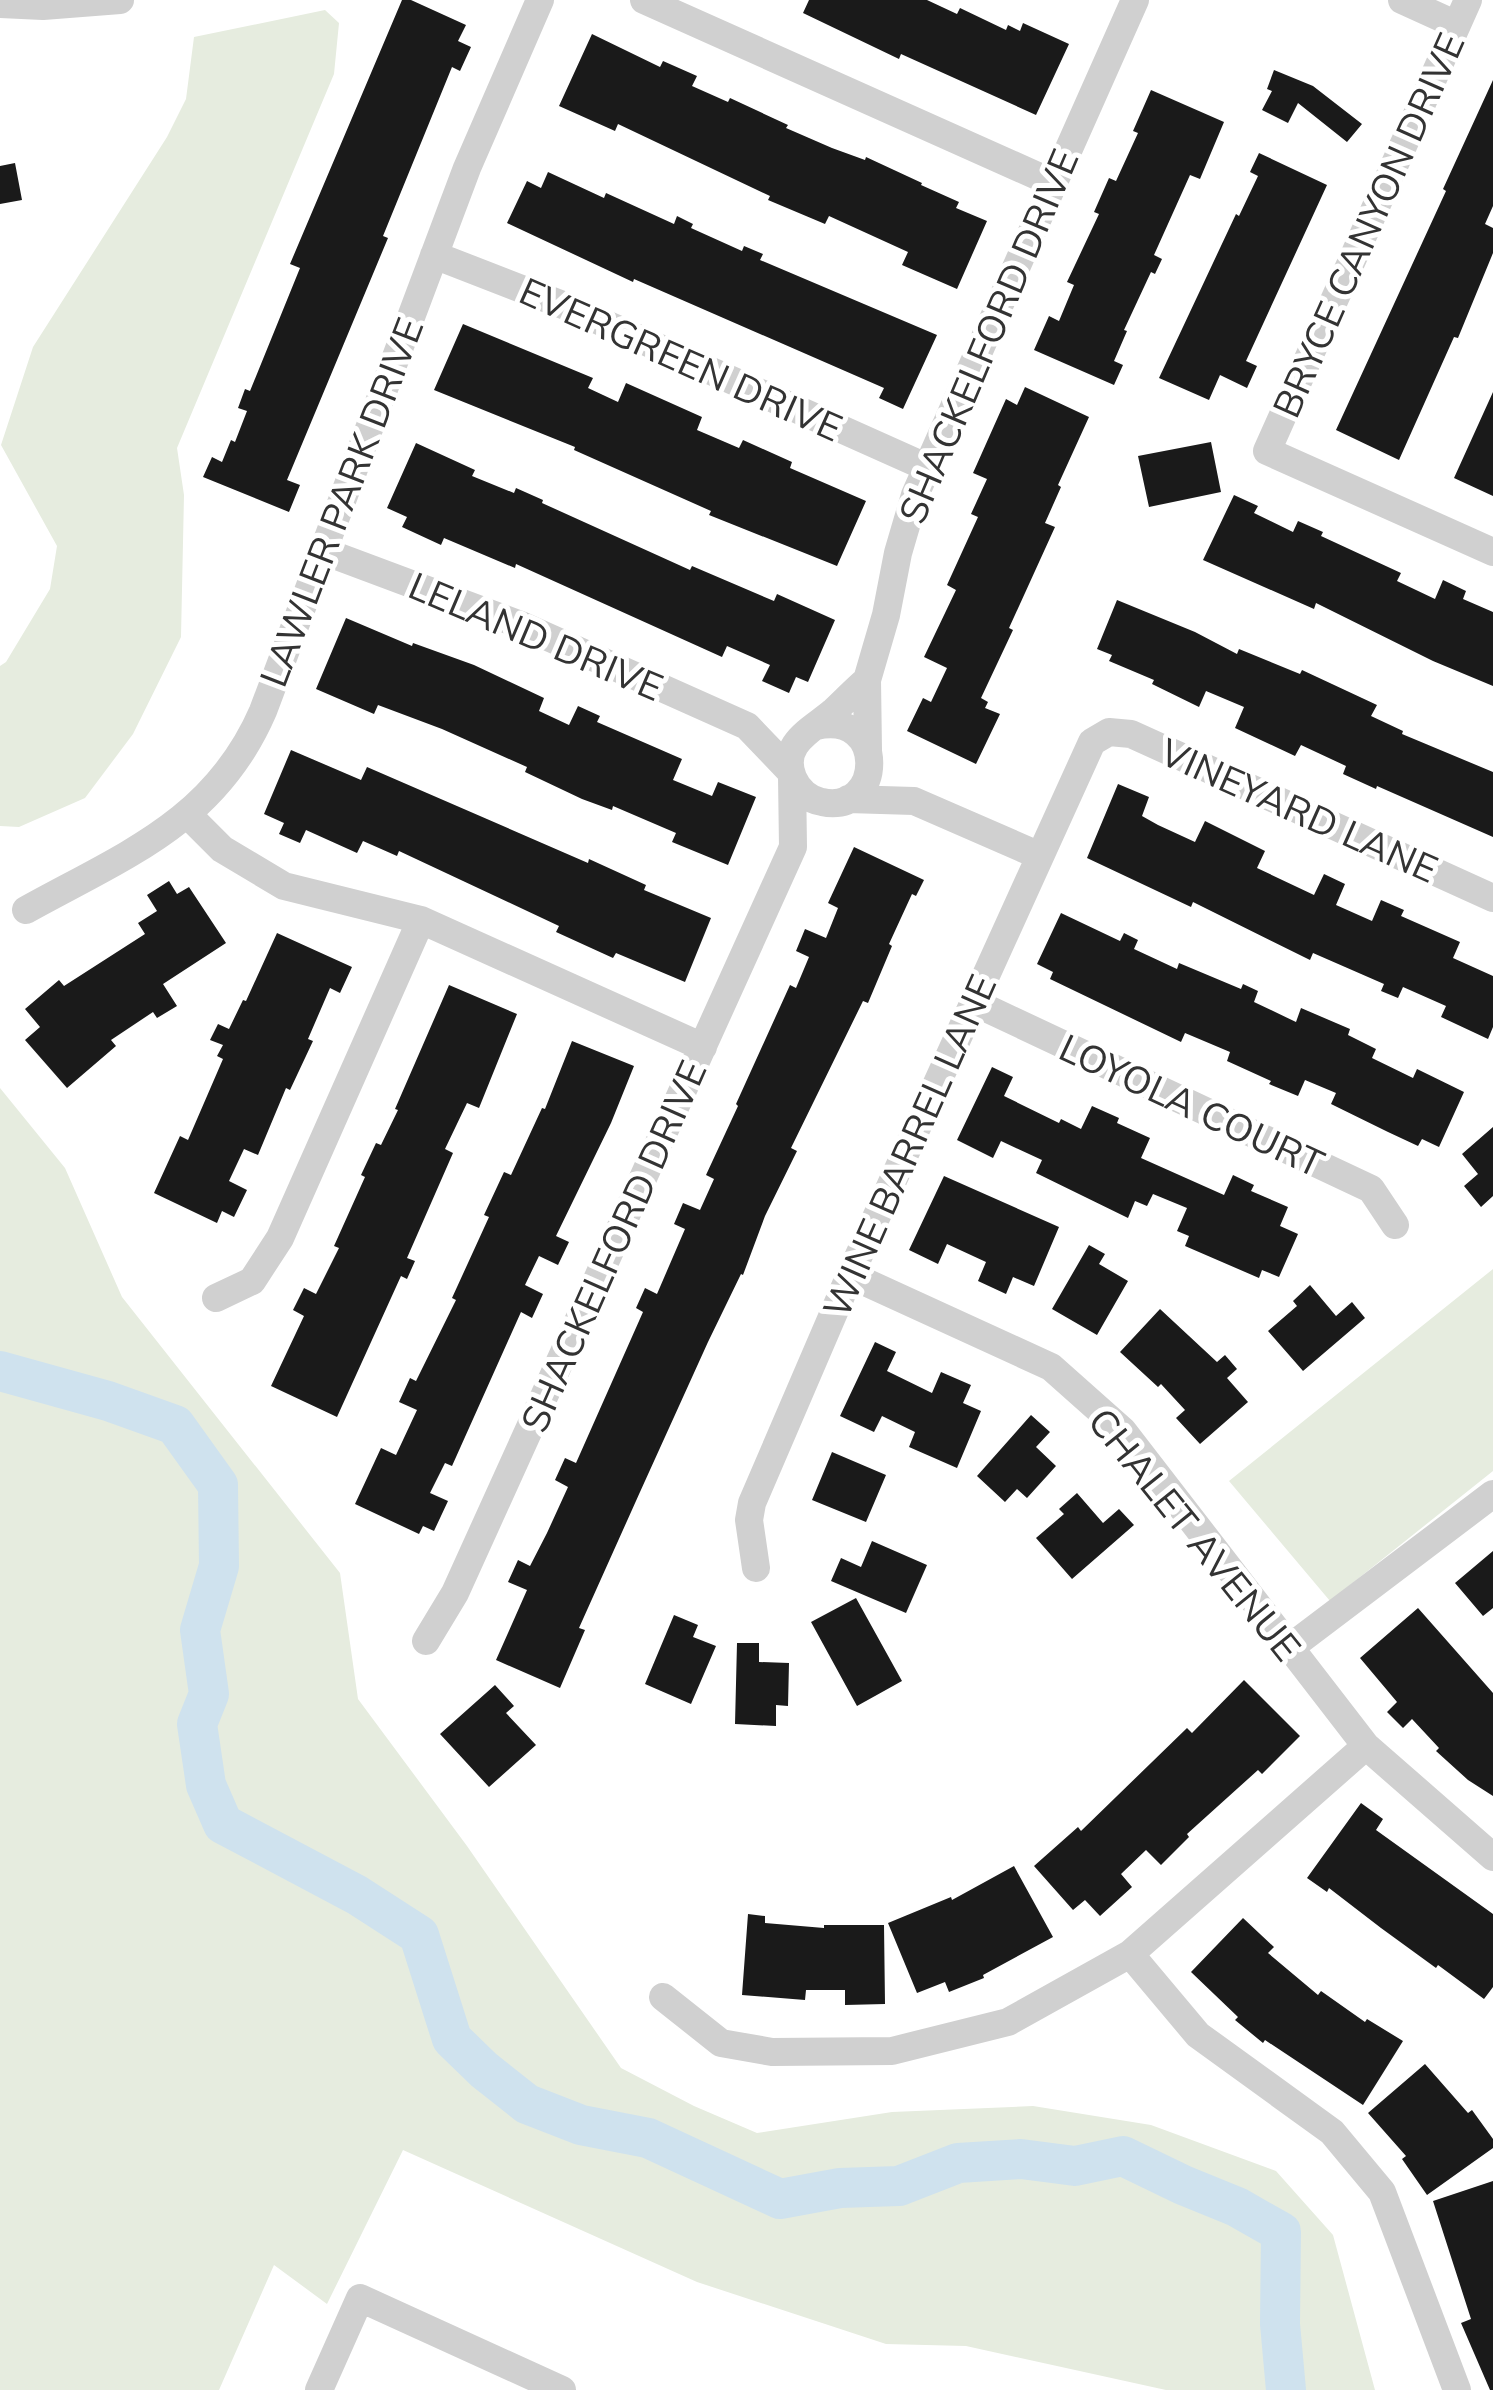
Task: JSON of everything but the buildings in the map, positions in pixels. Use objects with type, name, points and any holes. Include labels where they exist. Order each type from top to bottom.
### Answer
[{"type":"street","points":[[0,4],[120,0]]},
{"type":"street","name":"LAWLER PARK DRIVE","points":[[26,910],[150,841],[188,815],[232,768],[254,731],[476,144],[540,0]]},
{"type":"street","points":[[644,0],[1053,183]]},
{"type":"street","name":"SHACKELFORD DRIVE","points":[[868,752],[867,680],[886,615],[905,524],[926,467],[1135,0]]},
{"type":"street","points":[[1402,0],[1463,12]]},
{"type":"street","name":"BRYCE CANYON DRIVE","points":[[1463,12],[1267,451],[1493,552]]},
{"type":"street","name":"EVERGREEN DRIVE","points":[[434,255],[568,307],[926,467]]},
{"type":"street","name":"LELAND DRIVE","points":[[323,550],[521,626],[747,726],[792,774]]},
{"type":"street","points":[[867,680],[794,745],[792,774],[799,788],[814,800],[826,803],[914,801]]},
{"type":"street","points":[[813,727],[831,724],[848,728],[862,739],[868,752],[914,801],[1038,856]]},
{"type":"street","name":"LELAND DRIVE","points":[[747,726],[813,727]]},
{"type":"street","name":"WINE BARREL LANE","points":[[756,1568],[749,1520],[752,1503],[1086,750],[1102,734]]},
{"type":"street","name":"VINEYARD LANE","points":[[1102,734],[1131,734],[1493,898]]},
{"type":"street","points":[[846,800],[866,780],[868,752]]},
{"type":"street","name":"SHACKELFORD DRIVE","points":[[792,774],[793,847]]},
{"type":"street","name":"SHACKELFORD DRIVE","points":[[426,1642],[463,1576],[793,847],[846,800]]},
{"type":"street","points":[[188,815],[222,849],[284,886],[421,920],[704,1046]]},
{"type":"street","points":[[216,1298],[252,1280],[280,1238],[421,920]]},
{"type":"street","name":"LOYOLA COURT","points":[[972,1002],[1371,1189],[1395,1225]]},
{"type":"street","name":"CHALET AVENUE","points":[[850,1276],[1051,1367],[1123,1432],[1366,1746],[1493,1857]]},
{"type":"street","points":[[1288,1649],[1493,1494]]},
{"type":"street","points":[[663,1998],[721,2044],[772,2052],[892,2051],[1008,2022],[1130,1954],[1366,1746]]},
{"type":"street","points":[[1130,1954],[1198,2035],[1332,2132],[1382,2192],[1456,2390]]},
{"type":"street","points":[[319,2390],[360,2298],[562,2390]]},
{"type":"shaded area","points":[[325,10],[339,23],[334,74],[177,448],[184,495],[181,637],[133,734],[85,798],[19,827],[0,826],[0,666],[50,589],[57,546],[1,445],[33,347],[167,137],[186,99],[194,37]]},
{"type":"shaded area","points":[[0,1088],[65,1168],[122,1297],[340,1573],[358,1699],[467,1846],[621,2068],[757,2133],[892,2112],[1033,2106],[1151,2125],[1276,2171],[1333,2235],[1375,2390],[1166,2390],[966,2346],[886,2344],[697,2282],[403,2150],[327,2304],[274,2265],[219,2390],[0,2390]]},
{"type":"shaded area","points":[[1493,1269],[1493,1471],[1330,1601],[1229,1481]]},
{"type":"waterway","points":[[0,1371],[108,1401],[175,1425],[218,1485],[219,1566],[200,1630],[209,1694],[197,1724],[206,1785],[223,1824],[357,1895],[419,1935],[452,2039],[484,2070],[527,2104],[581,2125],[648,2138],[780,2199],[840,2188],[899,2186],[958,2163],[1021,2159],[1075,2166],[1123,2156],[1237,2207],[1281,2232],[1280,2324],[1286,2390]]}]
